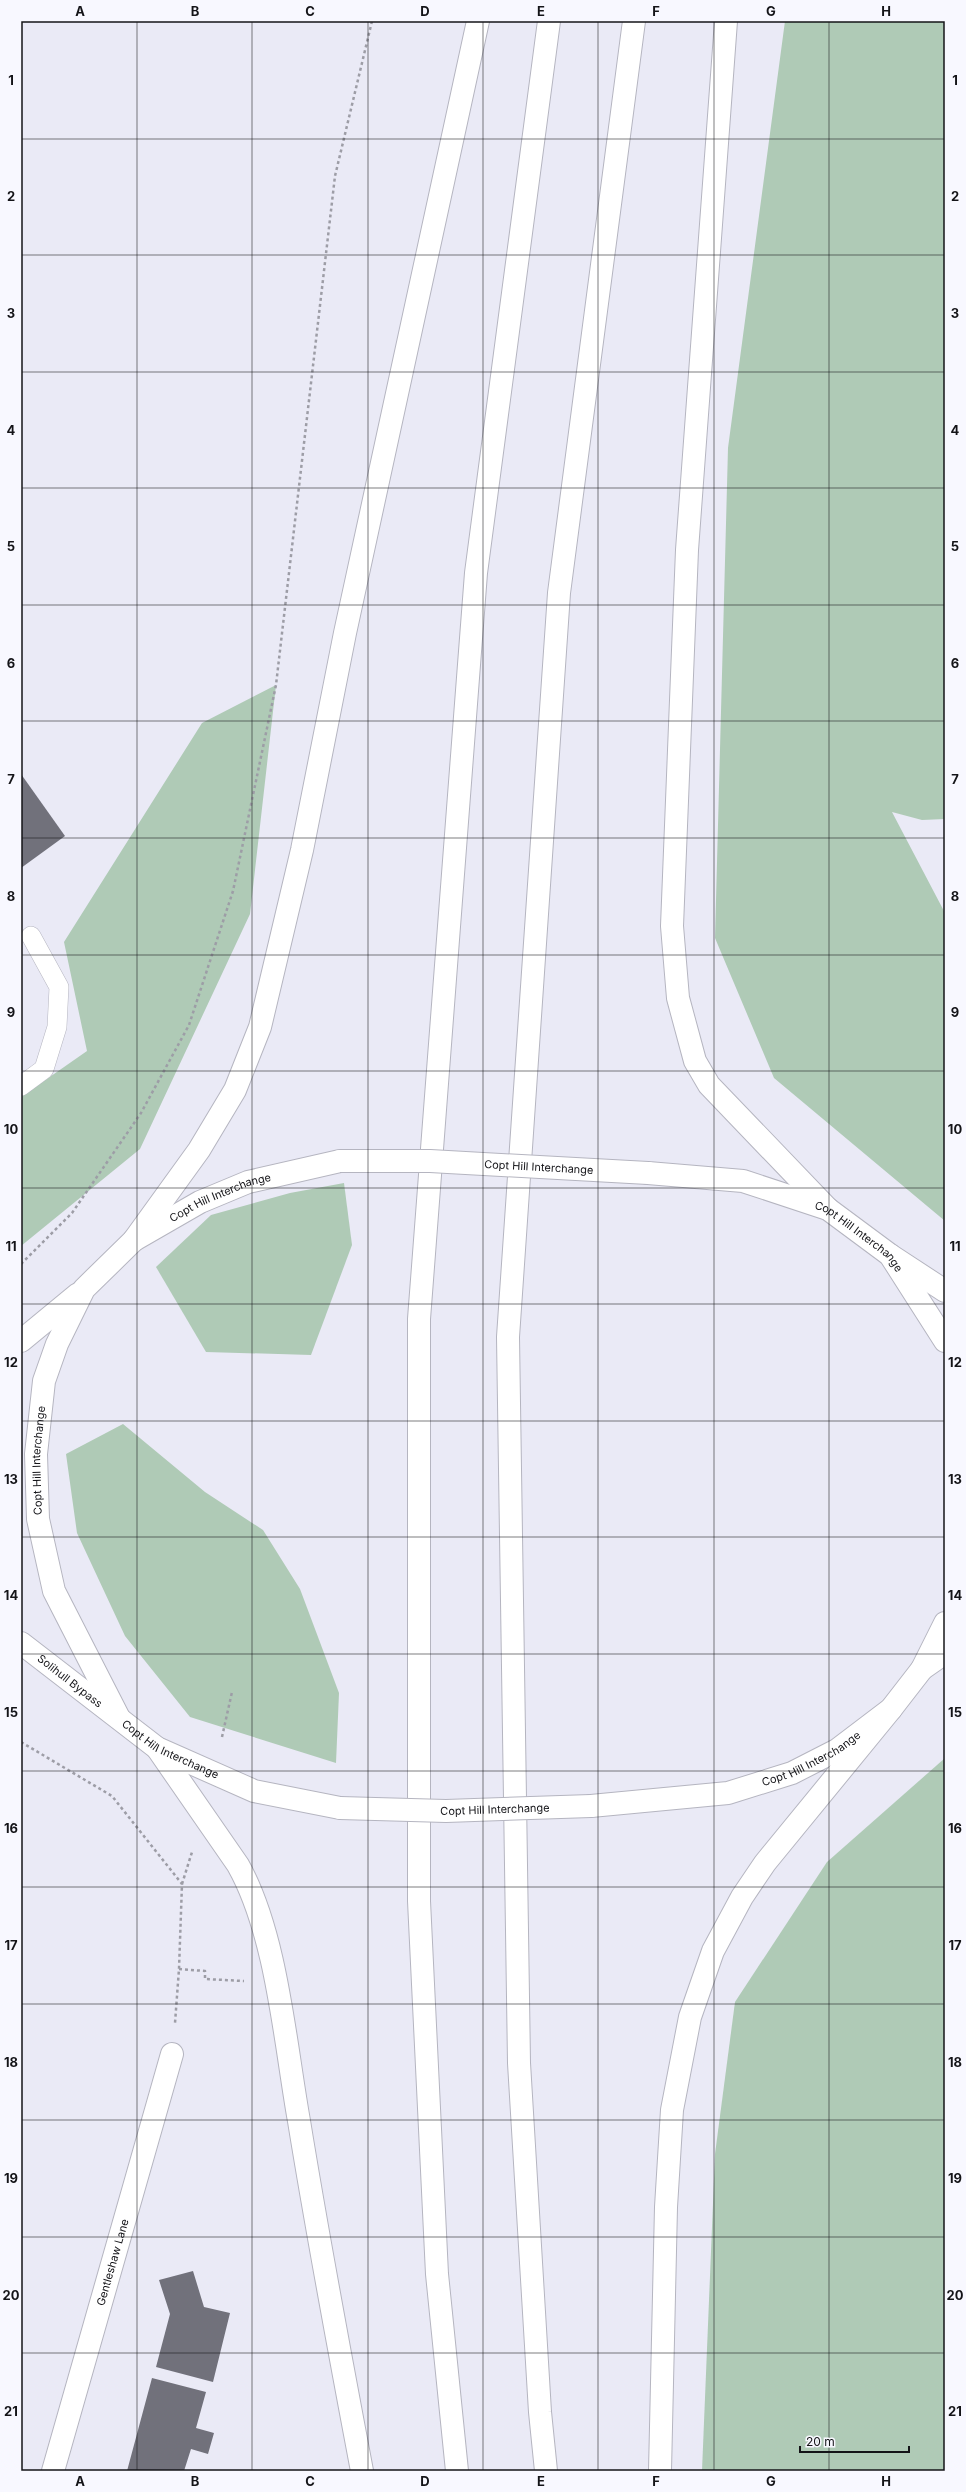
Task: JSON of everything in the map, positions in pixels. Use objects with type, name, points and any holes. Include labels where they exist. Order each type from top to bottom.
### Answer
[{"type":"main road","points":[[134,1240],[199,1150],[235,1090],[260,1027],[302,850],[347,625],[478,21]]},
{"type":"main road","points":[[457,2471],[437,2274],[419,1901],[419,1320],[476,573],[549,21]]},
{"type":"main road","points":[[546,2471],[540,2412],[519,2063],[508,1337],[559,593],[634,21]]},
{"type":"main road","points":[[726,21],[687,558],[672,926],[678,998],[695,1061],[709,1085],[828,1209]]},
{"type":"main road","name":"Copt Hill Interchange","points":[[945,1341],[890,1255],[828,1209],[743,1181],[648,1172],[430,1161],[340,1161],[248,1182],[200,1202],[134,1240],[84,1289],[57,1344],[44,1381],[36,1454],[38,1519],[54,1591],[119,1718],[156,1748],[254,1791],[340,1808],[446,1811],[591,1806],[728,1793],[792,1773],[837,1750],[892,1709],[922,1669],[945,1623]]},
{"type":"main road","points":[[890,1255],[945,1291]]},
{"type":"main road","points":[[21,1342],[84,1289]]},
{"type":"main road","name":"Solihull Bypass","points":[[21,1643],[119,1718]]},
{"type":"main road","points":[[922,1669],[945,1653]]},
{"type":"main road","points":[[660,2471],[666,2207],[672,2110],[690,2017],[713,1951],[742,1897],[765,1863],[892,1709]]},
{"type":"main road","points":[[156,1748],[238,1865],[246,1879],[262,1922],[275,1979],[322,2259],[362,2471]]},
{"type":"main road","name":"Gentleshaw Lane","points":[[53,2471],[172,2054]]},
{"type":"lane","points":[[21,1086],[44,1069],[57,1027],[59,987],[31,936]]},
{"type":"path","points":[[21,1264],[72,1213],[141,1113],[189,1025],[233,890],[276,686],[335,176],[372,21]]},
{"type":"path","points":[[222,1737],[232,1692]]},
{"type":"path","points":[[21,1742],[112,1796],[182,1884]]},
{"type":"path","points":[[172,2054],[180,1969],[182,1884],[194,1846]]},
{"type":"path","points":[[180,1969],[205,1971],[205,1979],[231,1982]]},
{"type":"green space","points":[[785,21],[945,21],[945,819],[922,820],[892,812],[945,913],[945,1221],[774,1078],[715,938],[728,448]]},
{"type":"green space","points":[[276,685],[250,914],[140,1149],[21,1246],[21,1097],[87,1051],[64,942],[202,723]]},
{"type":"green space","points":[[344,1183],[352,1245],[311,1355],[206,1352],[156,1267],[211,1215],[290,1193]]},
{"type":"green space","points":[[123,1424],[205,1492],[263,1530],[300,1589],[339,1693],[336,1763],[190,1717],[125,1636],[77,1533],[66,1454]]},
{"type":"green space","points":[[945,1758],[945,2471],[702,2471],[715,2154],[735,2002],[827,1862]]},
{"type":"building","points":[[21,774],[65,836],[21,868]]},
{"type":"building","points":[[193,2271],[204,2307],[230,2313],[213,2382],[156,2367],[170,2314],[159,2280]]},
{"type":"building","points":[[152,2378],[206,2392],[196,2428],[214,2433],[208,2454],[191,2449],[184,2471],[127,2471]]}]
